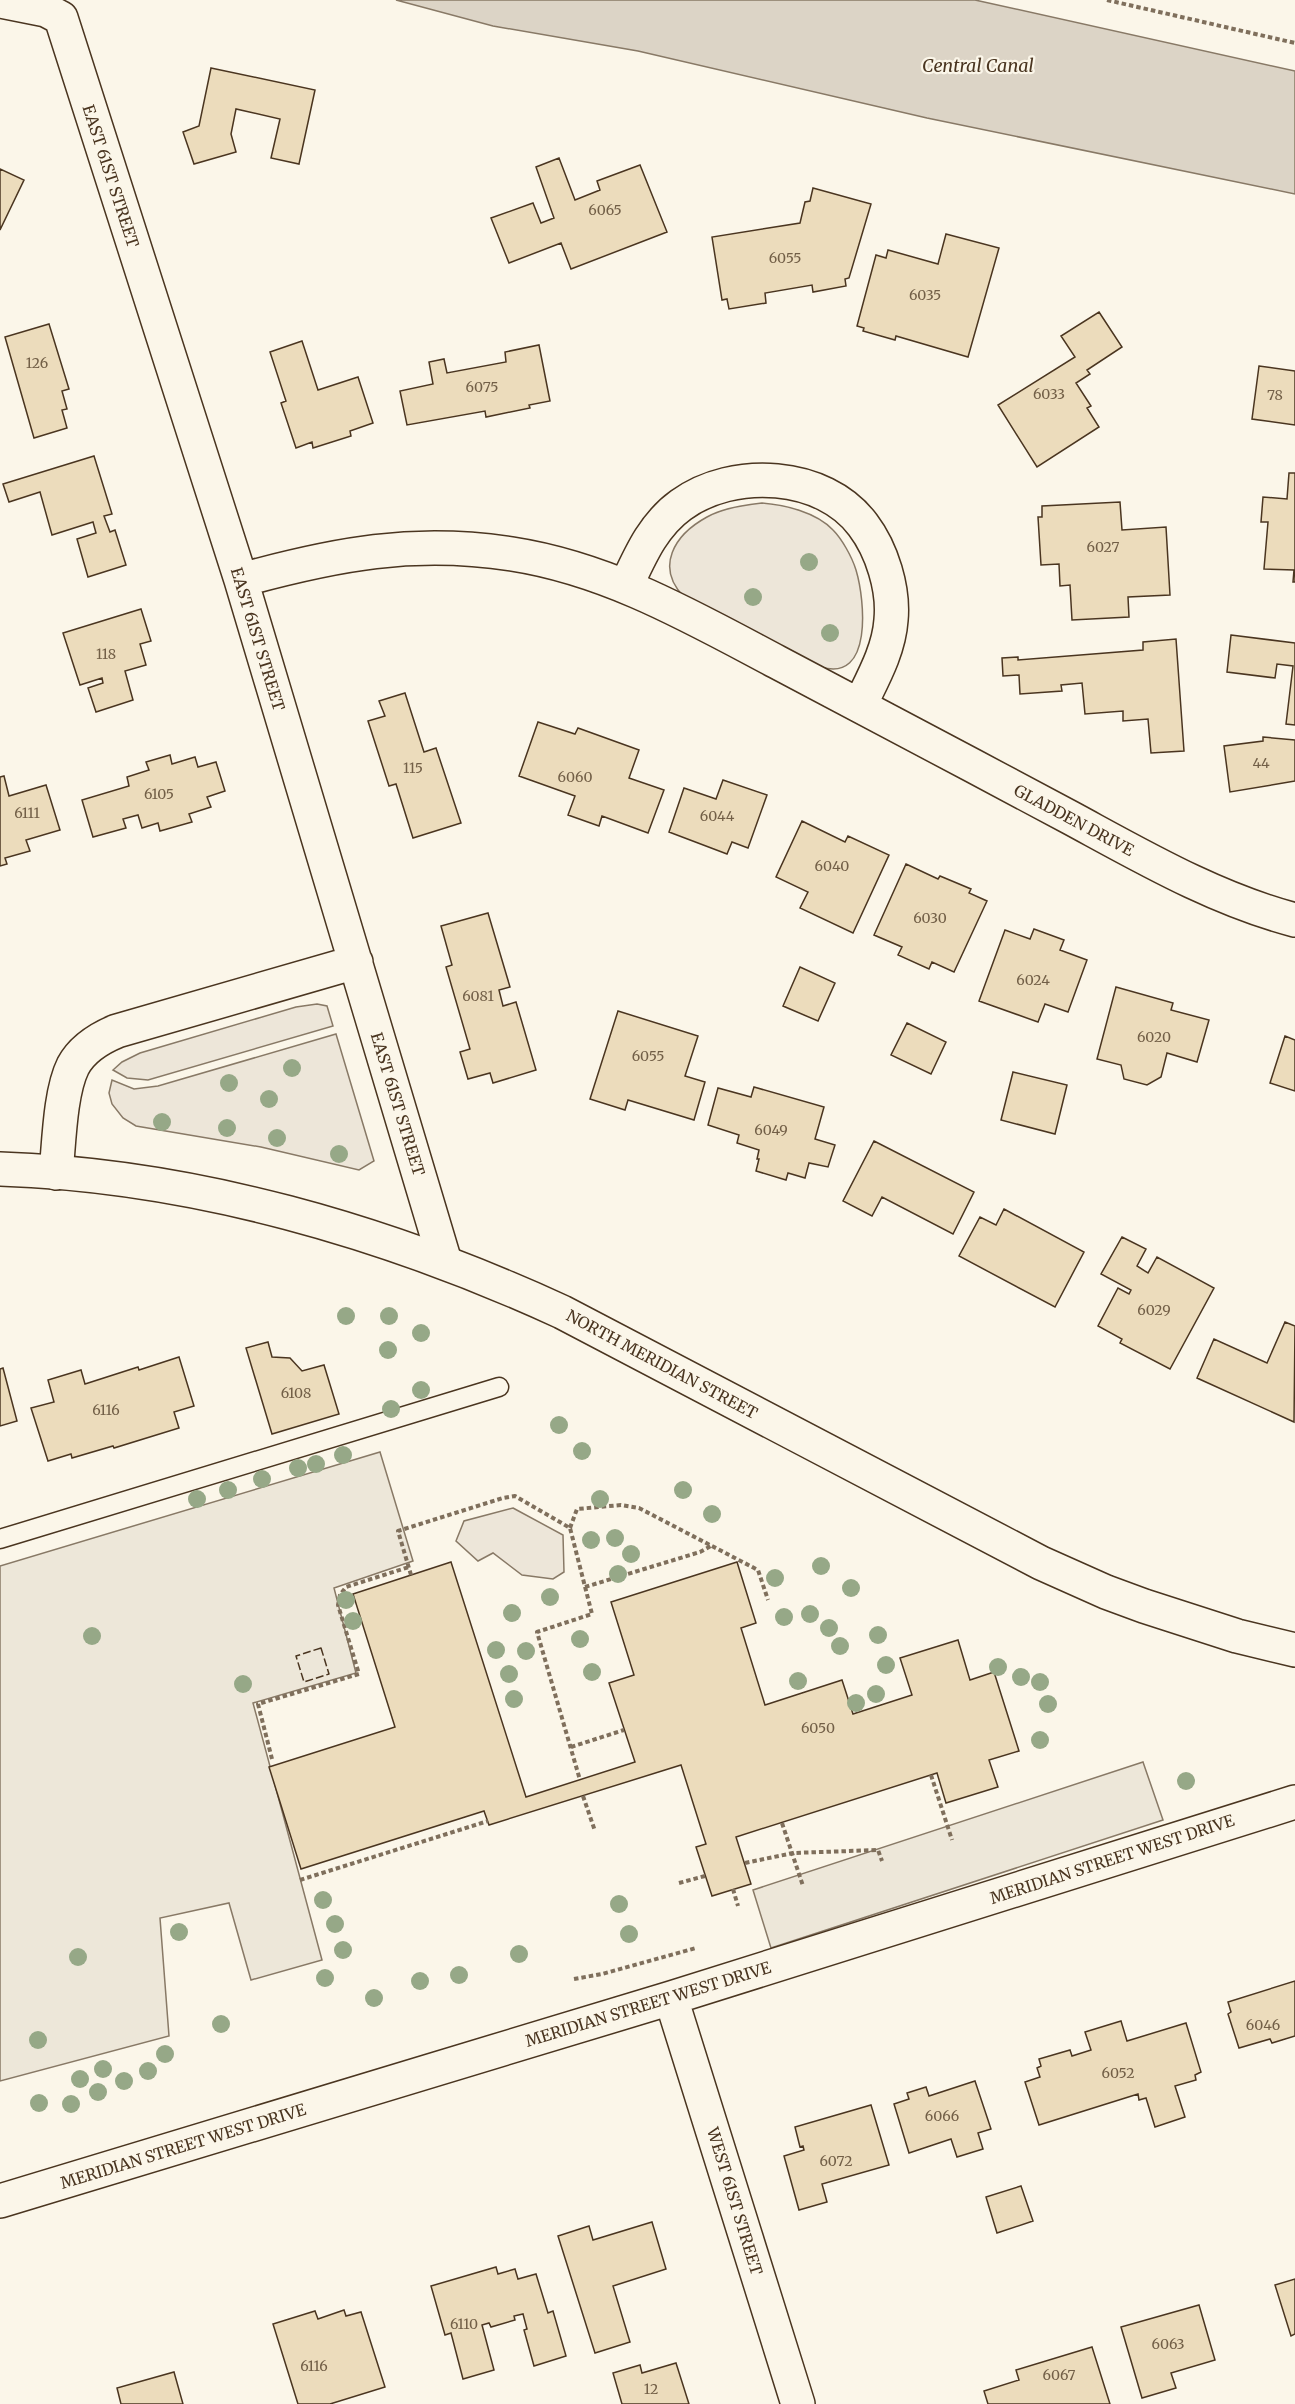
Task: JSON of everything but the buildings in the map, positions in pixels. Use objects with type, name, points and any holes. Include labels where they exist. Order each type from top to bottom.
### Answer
[{"type":"street","name":"EAST 61ST STREET","points":[[0,1],[46,10],[61,18],[241,580],[445,1262]]},
{"type":"street","points":[[626,586],[651,536],[662,522],[682,504],[706,490],[733,482],[773,480],[789,482],[830,498],[846,508],[863,525],[878,552],[891,598],[892,619],[889,636],[860,705]]},
{"type":"street","name":"GLADDEN DRIVE","points":[[241,580],[344,555],[399,549],[456,548],[537,559],[591,573],[662,602],[860,705],[1178,876],[1249,905],[1295,920]]},
{"type":"street","points":[[56,1173],[66,1086],[73,1066],[100,1039],[117,1031],[356,962]]},
{"type":"street","name":"NORTH MERIDIAN STREET","points":[[0,1169],[147,1184],[250,1203],[410,1248],[562,1312],[1012,1548],[1106,1592],[1206,1627],[1295,1650]]},
{"type":"street","name":"MERIDIAN STREET WEST DRIVE","points":[[0,2201],[671,1998],[1295,1802]]},
{"type":"street","name":"WEST 61ST STREET","points":[[671,1998],[798,2404]]},
{"type":"lane","points":[[0,1539],[499,1387]]},
{"type":"path","points":[[1107,0],[1295,43]]},
{"type":"path","points":[[411,1575],[398,1531],[503,1498],[515,1496],[570,1528]]},
{"type":"path","points":[[580,1780],[537,1632],[592,1614],[570,1528],[578,1509],[621,1505],[639,1508],[758,1570],[768,1600]]},
{"type":"path","points":[[585,1587],[700,1552],[711,1546]]},
{"type":"path","points":[[272,1759],[258,1704],[359,1674],[338,1605],[340,1595],[346,1587],[409,1566]]},
{"type":"path","points":[[570,1748],[624,1730]]},
{"type":"path","points":[[931,1775],[952,1840]]},
{"type":"path","points":[[583,1796],[595,1831]]},
{"type":"path","points":[[300,1881],[488,1821]]},
{"type":"path","points":[[782,1823],[803,1886]]},
{"type":"path","points":[[745,1863],[793,1852],[878,1850],[882,1862]]},
{"type":"path","points":[[679,1883],[705,1876]]},
{"type":"path","points":[[734,1889],[738,1906]]},
{"type":"path","points":[[574,1979],[602,1974],[703,1946]]},
{"type":"shaded area","points":[[762,503],[790,508],[818,518],[833,530],[846,548],[859,583],[863,618],[857,651],[850,663],[838,669],[821,667],[684,597],[675,586],[670,563],[672,552],[685,533],[695,524],[720,511]]},
{"type":"shaded area","points":[[317,1004],[327,1006],[333,1026],[148,1080],[127,1078],[113,1070],[122,1062],[140,1053],[296,1007]]},
{"type":"shaded area","points":[[336,1034],[374,1161],[359,1170],[261,1147],[136,1126],[123,1118],[112,1104],[109,1093],[112,1080],[134,1089],[158,1086]]},
{"type":"shaded area","points":[[380,1452],[413,1561],[334,1588],[356,1673],[253,1703],[322,1960],[251,1980],[229,1903],[160,1918],[169,2036],[0,2081],[0,1566]]},
{"type":"shaded area","points":[[513,1508],[563,1535],[564,1572],[553,1579],[522,1575],[493,1553],[478,1561],[456,1541],[464,1521]]},
{"type":"shaded area","points":[[1143,1762],[1163,1820],[771,1948],[753,1890]]},
{"type":"water","name":"Central Canal","points":[[396,0],[975,0],[1295,71],[1295,194],[927,118],[638,51],[493,26]]},
{"type":"fence","points":[[321,1648],[329,1674],[304,1682],[296,1656],[321,1648]]}]
